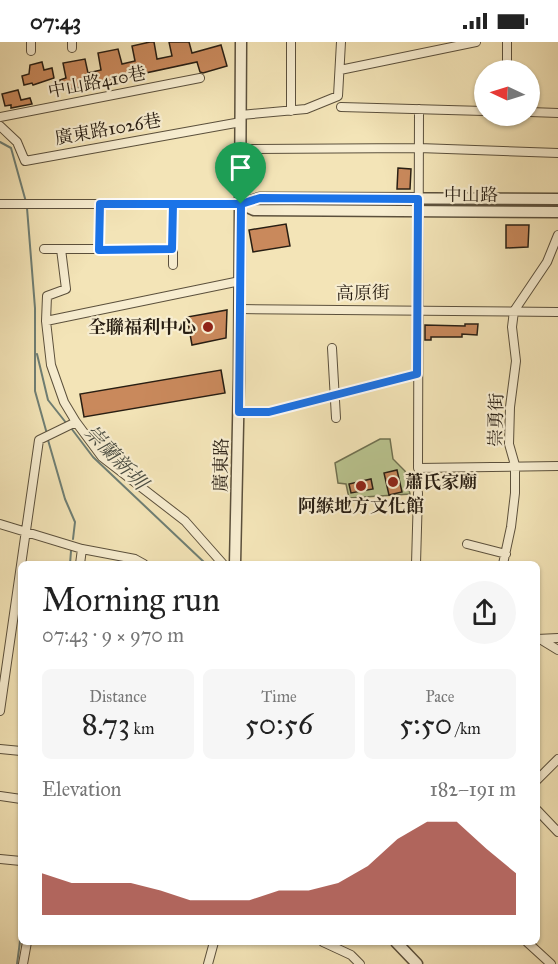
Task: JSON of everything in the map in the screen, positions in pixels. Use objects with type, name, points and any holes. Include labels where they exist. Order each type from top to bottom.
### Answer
[{"type":"street","name":"廣東路","points":[[235,561],[239,412],[241,42]]},
{"type":"street","points":[[291,42],[291,111]]},
{"type":"street","points":[[241,118],[306,109],[338,96],[341,42]]},
{"type":"street","points":[[340,70],[476,42]]},
{"type":"street","points":[[507,42],[507,60]]},
{"type":"street","name":"中山路410巷","points":[[0,117],[201,78]]},
{"type":"street","points":[[341,107],[474,111]]},
{"type":"street","points":[[419,109],[418,468],[558,466]]},
{"type":"street","points":[[540,112],[558,113]]},
{"type":"street","name":"廣東路1026巷","points":[[0,126],[17,142],[25,161],[241,118]]},
{"type":"street","points":[[241,149],[419,148],[558,153]]},
{"type":"street","name":"中山路","points":[[0,204],[241,204],[260,198],[558,200]]},
{"type":"street","points":[[99,250],[100,204]]},
{"type":"street","points":[[173,204],[173,265]]},
{"type":"street","name":"中山路","points":[[241,204],[255,210],[558,212]]},
{"type":"street","points":[[514,311],[547,262],[558,235]]},
{"type":"street","points":[[44,249],[172,249]]},
{"type":"street","points":[[61,249],[66,289],[47,296],[46,321],[56,380],[64,402],[102,457],[185,521],[220,561]]},
{"type":"street","points":[[46,321],[240,280]]},
{"type":"street","name":"高原街","points":[[240,309],[558,312]]},
{"type":"street","name":"崇勇街","points":[[504,561],[515,493],[515,465],[509,444],[510,407],[515,375],[512,327],[514,311]]},
{"type":"street","points":[[332,348],[336,418]]},
{"type":"street","points":[[239,412],[269,412],[417,374]]},
{"type":"street","points":[[20,561],[39,440],[76,422]]},
{"type":"street","points":[[416,561],[418,493]]},
{"type":"street","points":[[0,524],[82,549],[139,561]]},
{"type":"street","points":[[467,544],[506,554]]},
{"type":"street","points":[[80,561],[82,549]]},
{"type":"street","points":[[0,711],[18,575]]},
{"type":"street","points":[[540,639],[558,638]]},
{"type":"street","points":[[540,640],[558,650]]},
{"type":"street","points":[[0,749],[18,752]]},
{"type":"street","points":[[540,777],[558,759]]},
{"type":"street","points":[[0,796],[18,799]]},
{"type":"street","points":[[540,813],[558,831]]},
{"type":"street","points":[[0,859],[18,861]]},
{"type":"street","points":[[24,964],[27,945]]},
{"type":"street","points":[[208,964],[213,945]]},
{"type":"street","points":[[329,945],[351,955],[360,964]]},
{"type":"street","points":[[399,945],[417,964]]},
{"type":"street","points":[[530,945],[551,964]]},
{"type":"green space","points":[[380,439],[390,439],[393,459],[405,471],[410,494],[349,498],[346,484],[338,483],[335,463]]},
{"type":"building","points":[[154,42],[157,59],[172,56],[169,42],[189,42],[192,53],[221,45],[227,66],[203,73],[200,72],[197,62],[62,91],[60,80],[66,78],[63,63],[85,59],[88,73],[101,70],[98,53],[118,49],[122,64],[135,61],[132,46]]},
{"type":"building","points":[[42,62],[44,70],[52,68],[54,78],[33,85],[32,83],[24,85],[22,76],[29,74],[30,65]]},
{"type":"building","points":[[18,90],[21,100],[30,98],[32,104],[11,108],[11,105],[5,106],[2,94]]},
{"type":"building","points":[[398,168],[411,169],[410,189],[397,189]]},
{"type":"building","points":[[286,224],[290,246],[253,252],[249,230]]},
{"type":"building","points":[[506,225],[529,225],[528,247],[506,248]]},
{"type":"building","name":"全聯福利中心","points":[[227,310],[226,338],[192,345],[187,317]]},
{"type":"building","points":[[465,324],[478,324],[477,335],[462,334],[462,337],[431,337],[431,340],[425,340],[425,325],[465,326]]},
{"type":"building","points":[[221,370],[225,393],[84,417],[80,394]]},
{"type":"building","name":"蕭氏家廟","points":[[397,470],[402,492],[389,495],[384,473]]},
{"type":"building","name":"阿緱地方文化館","points":[[371,479],[373,489],[351,493],[349,484]]},
{"type":"waterway","name":"崇蘭新圳","points":[[0,142],[11,148],[26,202]]},
{"type":"waterway","name":"崇蘭新圳","points":[[27,208],[35,308],[35,391],[47,434]]},
{"type":"waterway","name":"崇蘭新圳","points":[[37,354],[48,400],[67,424]]},
{"type":"waterway","name":"崇蘭新圳","points":[[71,428],[93,457],[203,561]]},
{"type":"waterway","name":"崇蘭新圳","points":[[48,440],[65,499],[75,522],[73,539]]},
{"type":"waterway","name":"崇蘭新圳","points":[[70,561],[71,551]]},
{"type":"waterway","name":"崇蘭新圳","points":[[17,964],[20,945]]},
{"type":"place","name":"全聯福利中心","points":[[208,327]]},
{"type":"place","name":"蕭氏家廟","points":[[393,482]]},
{"type":"place","name":"阿緱地方文化館","points":[[361,486]]},
{"type":"route","points":[[241,204],[173,204],[172,249],[99,250],[100,204],[241,204],[239,412],[269,412],[417,374],[418,199],[260,198],[241,204]]}]
